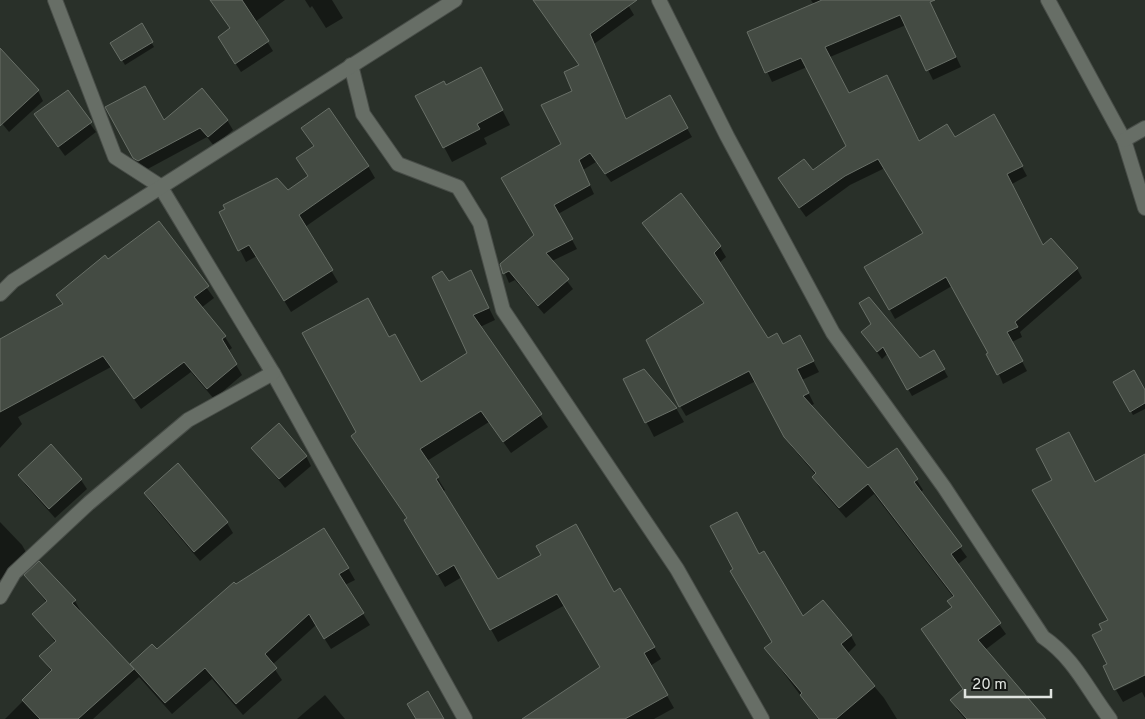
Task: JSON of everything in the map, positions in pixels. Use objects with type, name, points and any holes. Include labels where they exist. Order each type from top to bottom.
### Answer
[{"type":"street","points":[[55,0],[114,157],[160,186],[273,373],[465,719]]},
{"type":"street","points":[[0,294],[13,281],[160,186],[455,0]]},
{"type":"street","points":[[659,0],[727,136],[833,333],[944,487],[1043,637],[1060,649],[1074,665],[1110,719]]},
{"type":"street","points":[[1048,0],[1124,140],[1145,208]]},
{"type":"street","points":[[351,65],[363,114],[398,164],[458,187],[480,223],[503,310],[677,569],[762,719]]},
{"type":"street","points":[[1124,140],[1145,128]]},
{"type":"street","points":[[0,597],[14,573],[89,503],[188,420],[273,373]]},
{"type":"building","points":[[210,0],[242,0],[269,41],[235,64],[218,37],[230,28]]},
{"type":"building","points":[[533,0],[637,0],[590,34],[626,119],[670,95],[688,128],[605,174],[590,153],[579,160],[590,185],[554,205],[573,239],[546,253],[569,279],[538,306],[509,271],[503,274],[500,264],[534,235],[501,178],[561,144],[541,105],[572,91],[564,72],[579,65]]},
{"type":"building","points":[[822,0],[935,0],[930,2],[956,57],[926,71],[900,15],[825,47],[849,93],[887,75],[919,141],[947,124],[955,137],[994,114],[1023,166],[1007,174],[1043,245],[1051,238],[1078,268],[1015,322],[1018,327],[1007,332],[1023,361],[997,375],[986,354],[988,353],[946,277],[889,310],[864,267],[923,233],[878,159],[845,176],[799,208],[778,178],[804,159],[813,170],[846,146],[801,58],[765,73],[747,32]]},
{"type":"building","points":[[142,23],[153,42],[121,61],[110,43]]},
{"type":"building","points":[[0,48],[39,90],[0,126]]},
{"type":"building","points":[[481,67],[503,110],[477,124],[480,129],[443,148],[415,96],[444,81],[446,85]]},
{"type":"building","points":[[145,86],[164,120],[202,88],[228,120],[208,137],[200,128],[138,161],[133,158],[105,107]]},
{"type":"building","points":[[68,90],[92,122],[58,147],[34,114]]},
{"type":"building","points":[[329,108],[369,166],[299,215],[333,270],[284,301],[249,245],[238,251],[219,212],[225,209],[223,205],[277,178],[288,190],[308,176],[296,158],[314,146],[301,128]]},
{"type":"building","points":[[681,193],[721,246],[714,253],[768,338],[777,333],[783,344],[800,335],[814,361],[797,369],[809,393],[803,396],[868,468],[897,448],[918,479],[914,482],[962,546],[951,554],[1001,623],[978,640],[1046,719],[967,719],[950,700],[963,689],[921,629],[952,607],[947,601],[954,596],[868,484],[839,508],[812,477],[816,473],[784,437],[749,371],[679,407],[646,340],[704,303],[642,223]]},
{"type":"building","points":[[159,221],[209,286],[194,297],[226,336],[222,339],[237,364],[207,389],[184,362],[134,399],[103,356],[0,412],[0,339],[63,304],[56,295],[105,255],[108,259]]},
{"type":"building","points":[[471,270],[489,308],[473,315],[542,414],[503,442],[481,411],[420,449],[439,477],[436,479],[498,579],[541,555],[536,546],[576,524],[614,592],[620,588],[655,647],[644,653],[668,695],[625,719],[522,719],[600,667],[557,594],[490,630],[454,565],[437,575],[404,520],[407,518],[351,436],[356,432],[302,333],[368,298],[389,337],[395,334],[421,382],[467,353],[432,277],[442,271],[449,281]]},
{"type":"building","points":[[869,297],[920,358],[934,350],[945,369],[907,390],[883,347],[877,352],[861,332],[871,324],[859,303]]},
{"type":"building","points":[[644,369],[677,408],[645,423],[623,379]]},
{"type":"building","points":[[1134,370],[1145,390],[1145,403],[1130,412],[1113,382]]},
{"type":"building","points":[[279,423],[307,456],[279,479],[251,448]]},
{"type":"building","points":[[1069,432],[1095,482],[1145,454],[1145,675],[1114,690],[1103,666],[1107,664],[1092,635],[1102,630],[1099,624],[1108,620],[1032,490],[1052,480],[1036,449]]},
{"type":"building","points":[[51,444],[82,479],[49,509],[18,475]]},
{"type":"building","points":[[178,463],[228,522],[194,552],[144,493]]},
{"type":"building","points":[[737,512],[759,554],[764,551],[803,616],[823,600],[852,635],[841,644],[875,686],[836,719],[819,719],[800,695],[802,693],[764,648],[772,642],[730,571],[733,569],[710,526]]},
{"type":"building","points":[[324,528],[349,568],[339,574],[364,613],[324,639],[309,614],[265,654],[277,668],[236,704],[205,668],[165,703],[130,664],[152,644],[157,649],[234,582],[236,584]]},
{"type":"building","points":[[39,561],[76,600],[72,603],[134,669],[78,719],[40,719],[22,700],[52,670],[39,656],[56,641],[32,614],[47,601],[24,575]]},
{"type":"building","points":[[428,691],[444,719],[416,719],[407,704]]}]
